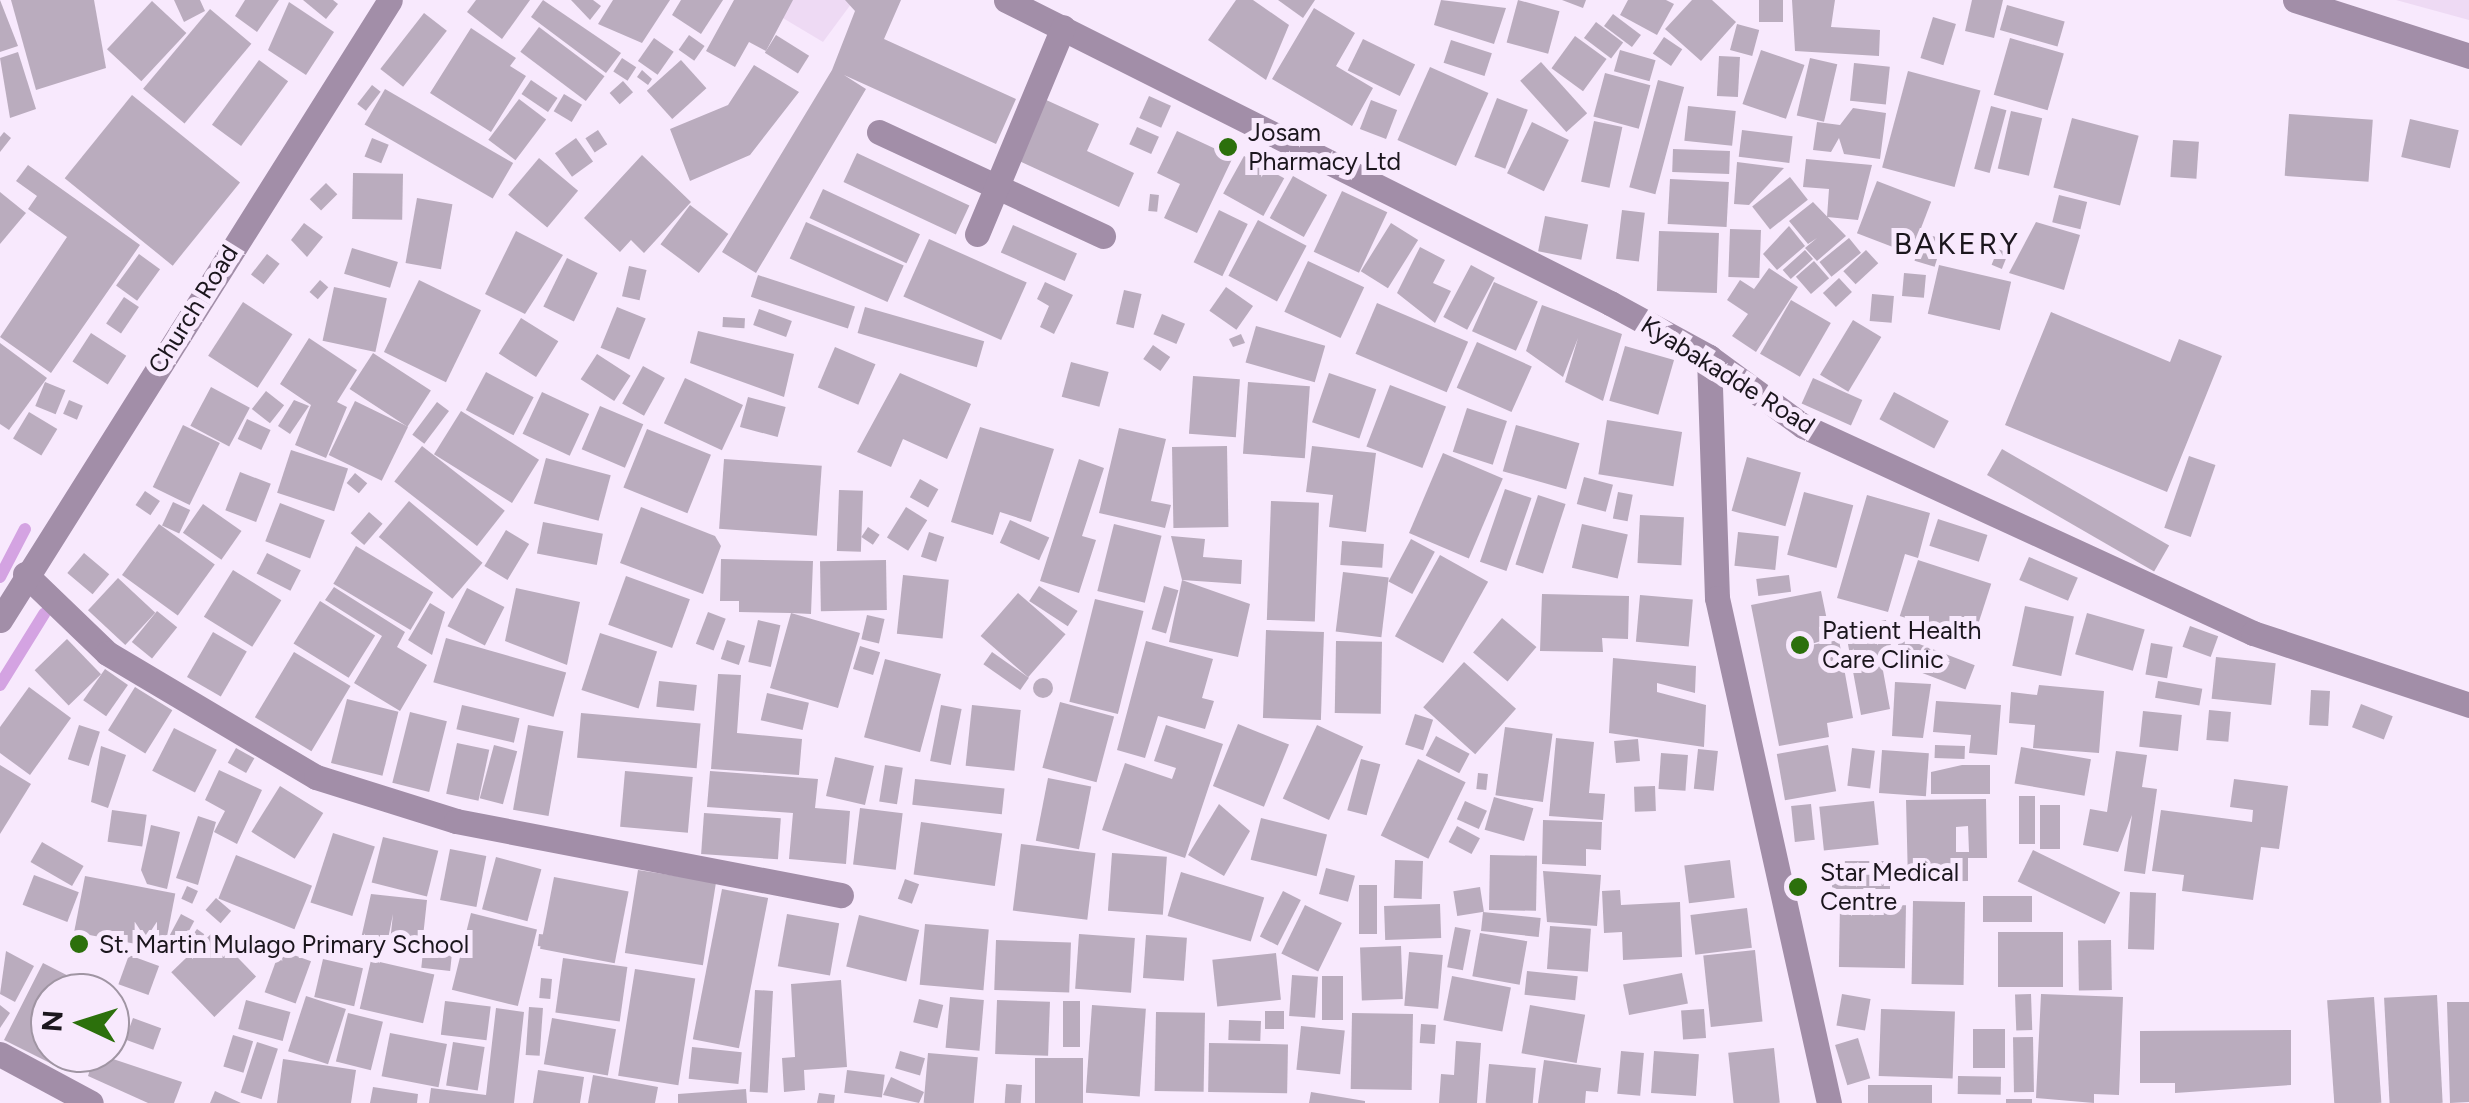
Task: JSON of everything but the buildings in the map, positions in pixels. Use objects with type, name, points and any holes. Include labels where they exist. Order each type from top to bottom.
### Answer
[{"type":"street","name":"Church Road","points":[[0,620],[390,0]]},
{"type":"street","name":"Kyabakadde Road","points":[[1006,0],[1338,159],[1708,358],[1803,426],[2253,633],[2469,706]]},
{"type":"street","points":[[2295,0],[2469,56]]},
{"type":"street","points":[[978,234],[1064,26]]},
{"type":"street","points":[[879,132],[1103,236]]},
{"type":"street","points":[[1708,358],[1717,598],[1829,1103]]},
{"type":"street","points":[[26,574],[107,653],[253,747],[350,790],[474,824],[842,895]]},
{"type":"street","points":[[0,1054],[91,1103]]},
{"type":"shaded area","points":[[753,0],[854,0],[823,42]]},
{"type":"shaded area","points":[[2396,0],[2469,0],[2469,20]]},
{"type":"waterway","points":[[0,577],[25,529]]},
{"type":"waterway","points":[[0,685],[44,614]]},
{"type":"place","name":"Josam Pharmacy Ltd","points":[[1228,147]]},
{"type":"place","name":"Patient Health Care Clinic","points":[[1800,645]]},
{"type":"place","name":"Star Medical Centre","points":[[1798,887]]},
{"type":"place","name":"St. Martin Mulago Primary School","points":[[79,944]]},
{"type":"district","name":"BAKERY","points":[[1957,244]]}]
